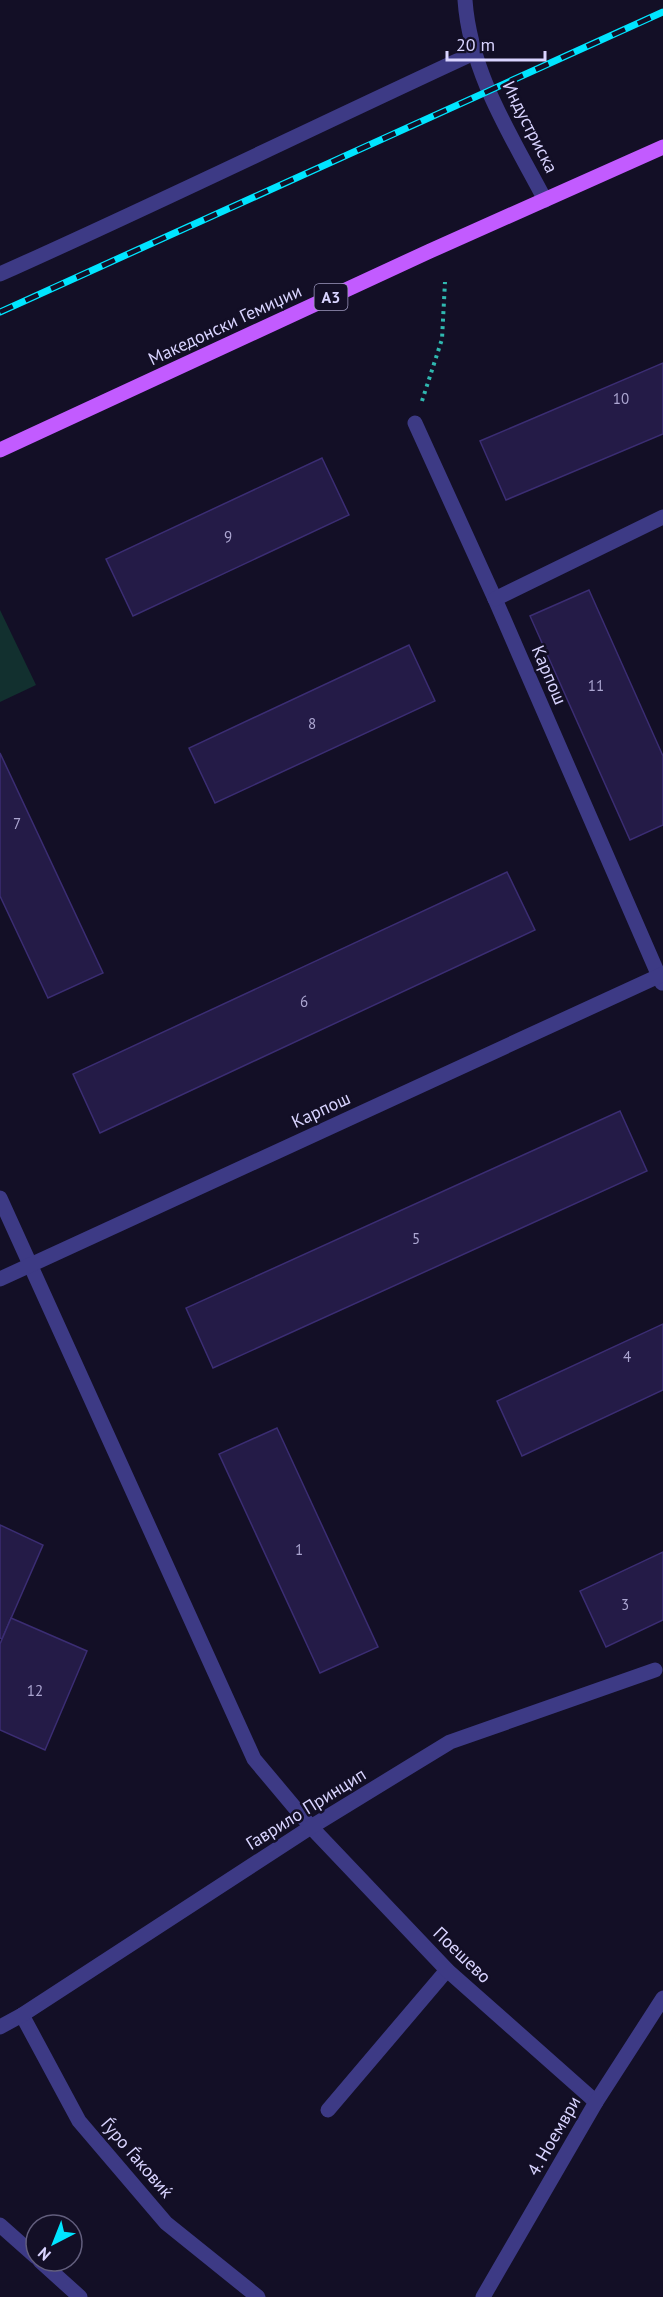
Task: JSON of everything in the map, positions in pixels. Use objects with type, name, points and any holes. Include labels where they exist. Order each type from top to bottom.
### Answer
[{"type":"main road","name":"Македонски Гемиџии","points":[[0,450],[430,251],[663,147]]},
{"type":"street","name":"Индустриска","points":[[465,0],[467,24],[474,52],[489,91],[545,200]]},
{"type":"street","points":[[0,274],[110,225],[297,134],[474,52]]},
{"type":"street","name":"Карпош","points":[[0,1279],[662,979],[415,423]]},
{"type":"street","points":[[495,599],[663,517]]},
{"type":"street","name":"Поешево","points":[[0,1198],[254,1759],[310,1827],[447,1970],[596,2102]]},
{"type":"street","name":"Гаврило Принцип","points":[[0,2027],[22,2015],[310,1827],[450,1742],[655,1670]]},
{"type":"street","points":[[328,2110],[447,1970]]},
{"type":"street","name":"4. Ноември","points":[[483,2297],[596,2102],[663,1998]]},
{"type":"street","name":"Ѓуро Ѓаковиќ","points":[[22,2015],[79,2121],[166,2223],[258,2297]]},
{"type":"street","points":[[0,2225],[24,2246]]},
{"type":"street","points":[[53,2273],[80,2297]]},
{"type":"path","points":[[415,423],[442,339],[445,282]]},
{"type":"green space","points":[[0,610],[36,685],[0,702]]},
{"type":"building","points":[[663,363],[663,434],[506,500],[480,441]]},
{"type":"building","points":[[322,458],[349,515],[133,616],[106,559]]},
{"type":"building","points":[[589,590],[663,756],[663,825],[630,840],[530,616]]},
{"type":"building","points":[[409,645],[435,701],[215,803],[189,748]]},
{"type":"building","points":[[0,753],[103,973],[48,998],[0,896]]},
{"type":"building","points":[[507,872],[535,930],[100,1133],[73,1074]]},
{"type":"building","points":[[620,1111],[647,1171],[213,1368],[186,1308]]},
{"type":"building","points":[[663,1324],[663,1390],[522,1456],[497,1401]]},
{"type":"building","points":[[277,1428],[378,1647],[320,1673],[219,1454]]},
{"type":"building","points":[[0,1525],[43,1545],[2,1639],[0,1638]]},
{"type":"building","points":[[663,1552],[663,1620],[606,1647],[580,1591]]},
{"type":"building","points":[[11,1618],[87,1651],[45,1750],[0,1730],[0,1644]]},
{"type":"railway","points":[[0,312],[663,12]]}]
